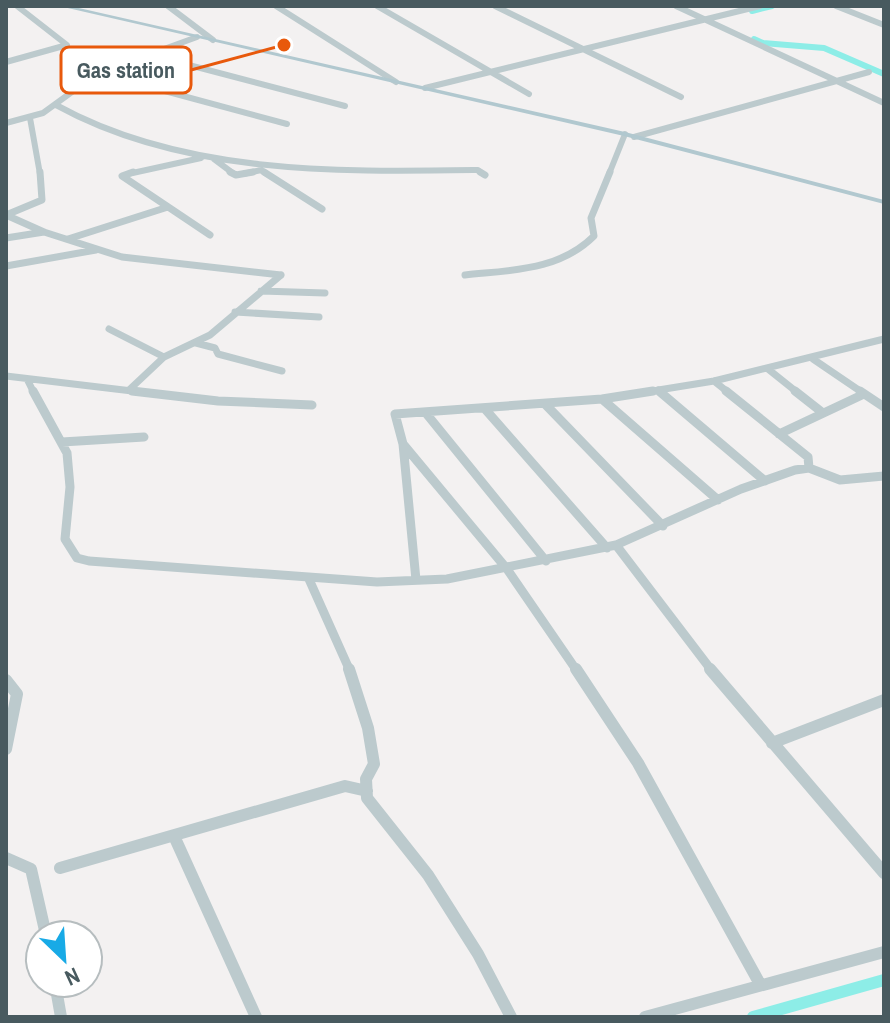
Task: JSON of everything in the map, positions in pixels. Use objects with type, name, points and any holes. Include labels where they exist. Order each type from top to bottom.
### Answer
[{"type":"main road","points":[[62,6],[625,134],[884,202]]},
{"type":"street","points":[[6,62],[67,45],[17,6]]},
{"type":"street","points":[[168,6],[213,40]]},
{"type":"street","points":[[276,6],[396,82]]},
{"type":"street","points":[[377,6],[529,94]]},
{"type":"street","points":[[495,6],[681,97]]},
{"type":"street","points":[[676,6],[884,103]]},
{"type":"street","points":[[425,88],[760,6]]},
{"type":"street","points":[[836,6],[884,25]]},
{"type":"street","points":[[733,34],[742,32]]},
{"type":"street","points":[[6,123],[30,118],[56,105],[98,73],[197,37]]},
{"type":"street","points":[[147,54],[345,106]]},
{"type":"street","points":[[634,137],[869,72]]},
{"type":"street","points":[[98,73],[287,124]]},
{"type":"street","points":[[56,105],[126,136],[210,158],[309,171],[478,170],[485,175]]},
{"type":"street","points":[[30,118],[31,135],[40,162],[38,179],[42,200],[6,215],[96,250],[151,263],[281,275],[196,343],[164,357],[129,390]]},
{"type":"street","points":[[465,275],[530,268],[583,249],[594,236],[591,218],[625,134]]},
{"type":"street","points":[[210,158],[122,174],[123,178],[210,235]]},
{"type":"street","points":[[210,158],[236,175],[261,170],[322,209]]},
{"type":"street","points":[[68,239],[168,207]]},
{"type":"street","points":[[6,238],[44,232]]},
{"type":"street","points":[[6,266],[96,250]]},
{"type":"street","points":[[261,291],[325,293]]},
{"type":"street","points":[[235,312],[319,317]]},
{"type":"street","points":[[109,329],[164,357]]},
{"type":"street","points":[[416,580],[403,444],[395,414],[602,399],[714,381],[884,339]]},
{"type":"street","points":[[196,343],[215,348],[218,354],[282,371]]},
{"type":"street","points":[[813,359],[884,407]]},
{"type":"street","points":[[768,369],[823,413]]},
{"type":"street","points":[[6,376],[218,401],[312,405]]},
{"type":"street","points":[[27,379],[67,453],[70,487],[65,539],[77,558],[377,582],[416,580],[507,569],[612,546],[765,481],[809,468],[840,480],[884,477]]},
{"type":"street","points":[[714,381],[808,457],[809,468]]},
{"type":"street","points":[[658,390],[765,481]]},
{"type":"street","points":[[779,434],[864,394]]},
{"type":"street","points":[[602,399],[718,500]]},
{"type":"street","points":[[545,404],[663,526]]},
{"type":"street","points":[[485,409],[612,546],[684,638],[884,873]]},
{"type":"street","points":[[425,412],[546,561]]},
{"type":"street","points":[[62,442],[144,437]]},
{"type":"street","points":[[403,444],[507,569],[638,763],[760,984]]},
{"type":"street","points":[[308,577],[353,677],[368,728],[374,764],[366,779],[367,798],[428,875],[478,954],[511,1017]]},
{"type":"street","points":[[6,680],[17,694],[6,749]]},
{"type":"street","points":[[772,743],[884,700]]},
{"type":"street","points":[[60,868],[345,786],[367,791]]},
{"type":"street","points":[[174,836],[256,1017]]},
{"type":"street","points":[[6,858],[31,869],[42,919]]},
{"type":"street","points":[[645,1017],[884,952]]},
{"type":"waterway","points":[[752,11],[772,6]]},
{"type":"waterway","points":[[754,39],[763,43],[824,48],[884,74]]},
{"type":"waterway","points":[[753,1017],[884,980]]},
{"type":"place","name":"Gas station","points":[[284,45]]}]
